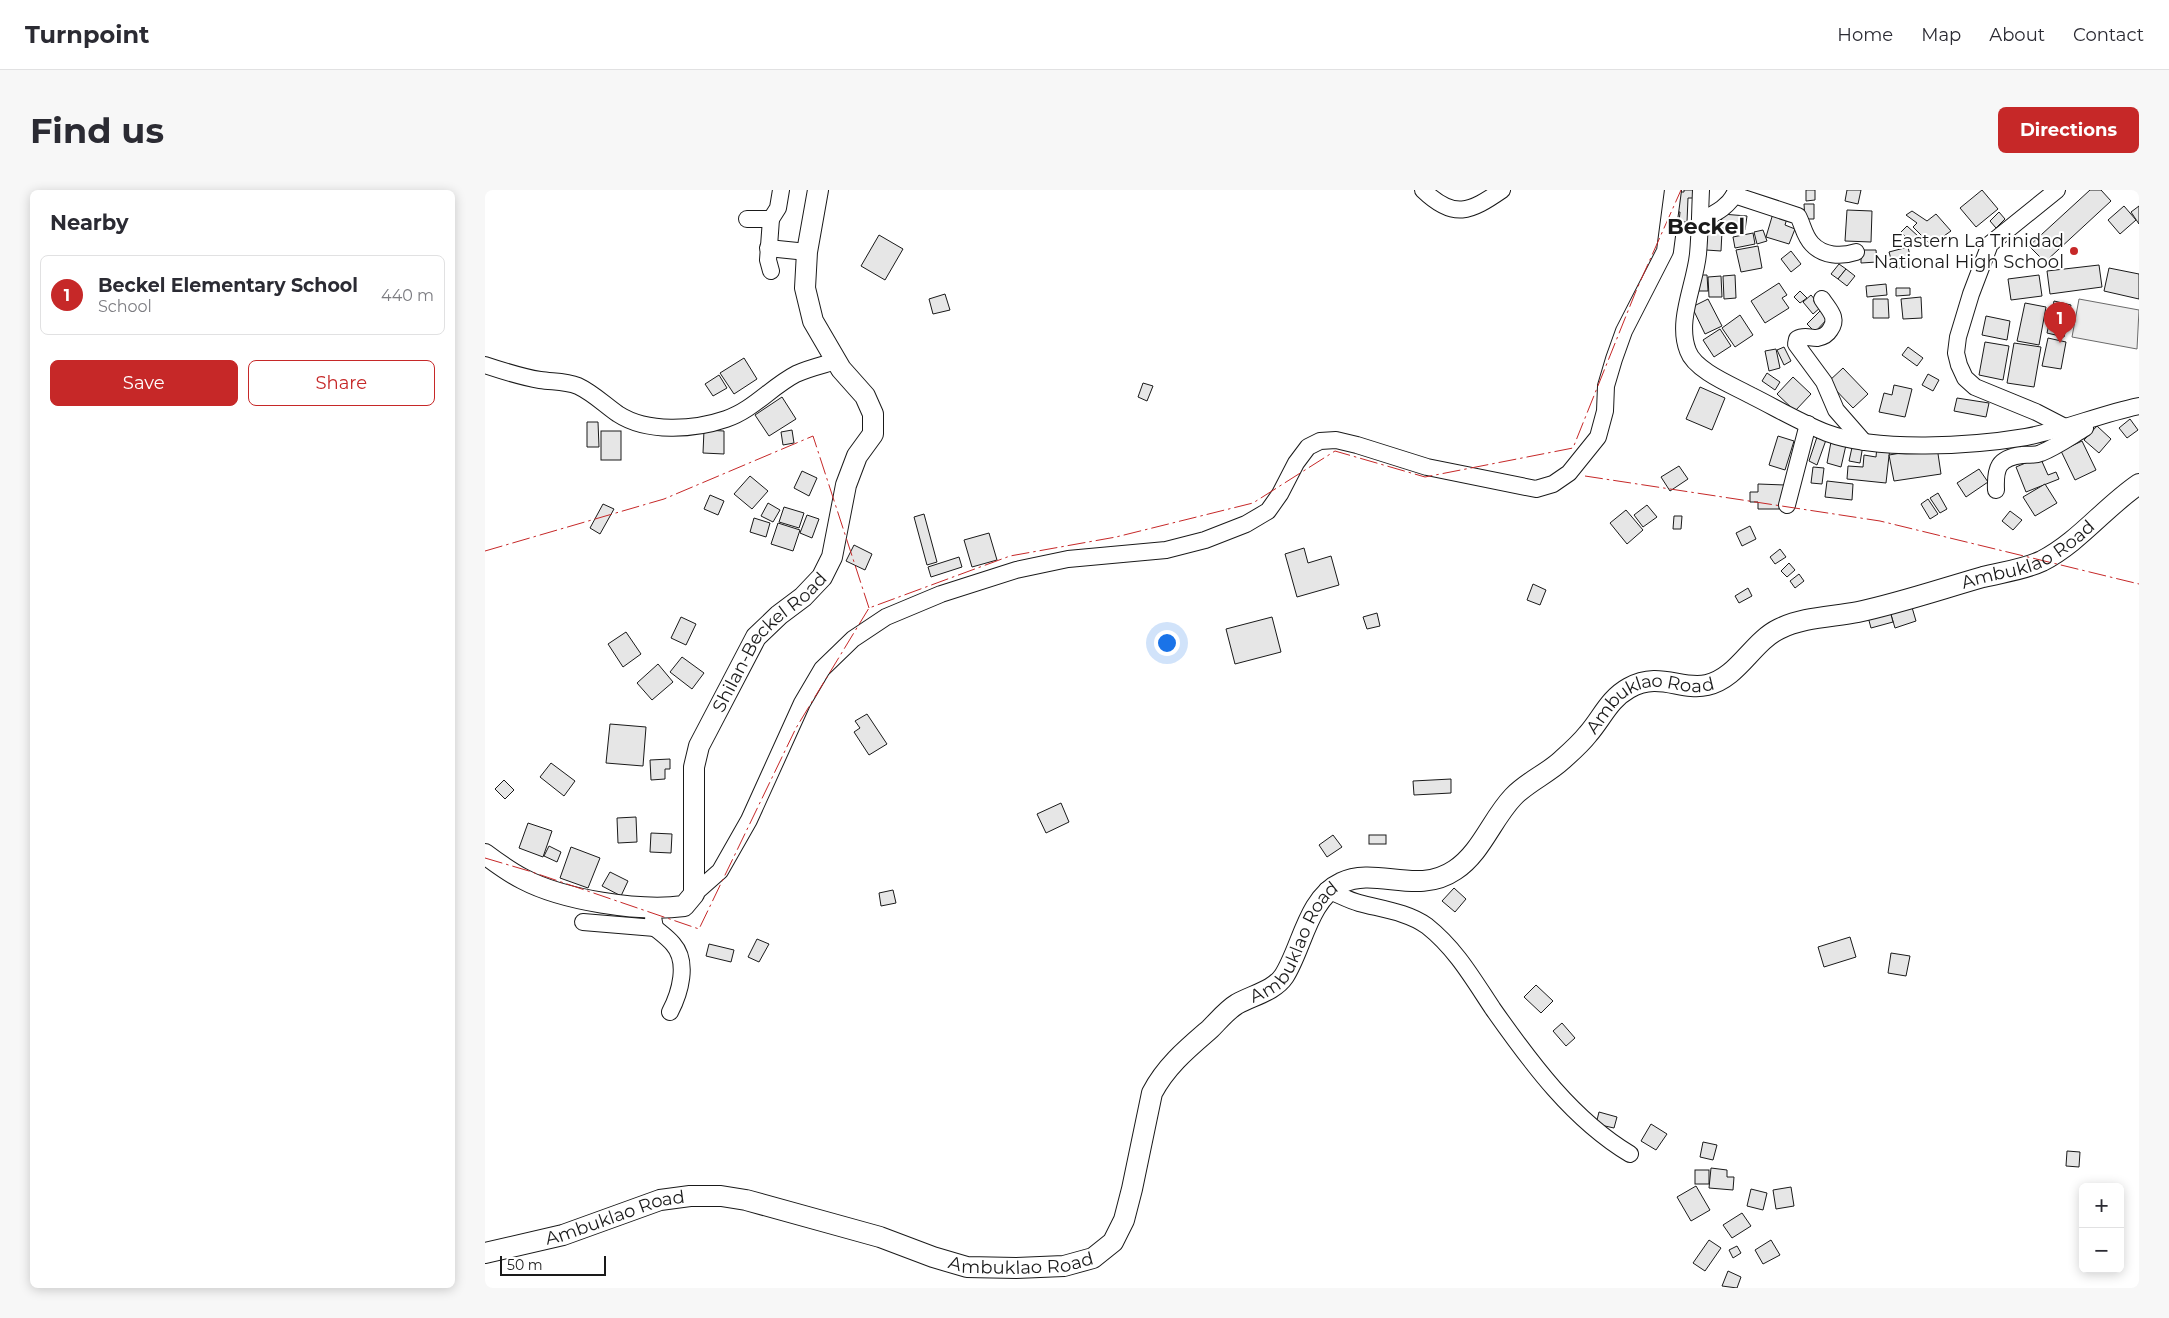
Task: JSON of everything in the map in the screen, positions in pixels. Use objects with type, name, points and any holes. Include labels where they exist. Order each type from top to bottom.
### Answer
[{"type":"main road","name":"Shilan-Beckel Road","points":[[694,894],[694,767],[699,746],[756,637],[779,615],[803,597],[822,577],[832,557],[846,485],[857,456],[873,434],[873,414],[865,396],[841,369],[813,321],[805,288],[807,252],[818,190]]},
{"type":"main road","name":"Ambuklao Road","points":[[485,1253],[563,1235],[660,1200],[690,1196],[721,1196],[746,1200],[880,1237],[933,1257],[967,1267],[1016,1268],[1064,1266],[1093,1258],[1113,1242],[1123,1220],[1152,1092],[1159,1080],[1171,1064],[1235,1006],[1275,986],[1284,975],[1308,922],[1327,890],[1343,881],[1362,878],[1422,882],[1441,877],[1456,870],[1468,858],[1512,798],[1560,762],[1590,733],[1603,712],[1628,688],[1645,681],[1668,681],[1693,686],[1708,685],[1723,678],[1738,666],[1757,645],[1777,629],[1797,622],[1859,612],[1927,595],[1985,577],[2019,570],[2065,548],[2139,484]]},
{"type":"main road","points":[[485,854],[523,880],[554,892],[633,907],[652,908],[684,906],[694,894]]},
{"type":"street","points":[[771,271],[768,260],[768,248],[771,220],[778,208],[781,190]]},
{"type":"street","points":[[1423,190],[1437,203],[1449,209],[1463,210],[1481,205],[1502,190]]},
{"type":"street","points":[[694,894],[720,871],[749,820],[802,703],[822,669],[853,639],[886,617],[941,594],[1016,570],[1068,559],[1166,550],[1205,540],[1246,524],[1268,511],[1280,494],[1296,463],[1308,447],[1320,441],[1336,440],[1427,467],[1536,489],[1553,484],[1569,473],[1598,437],[1605,412],[1606,386],[1624,332],[1665,252],[1673,190]]},
{"type":"street","points":[[1701,190],[1698,255],[1685,328],[1688,353],[1696,362],[1712,374],[1808,424],[1828,433],[1864,442],[1906,445],[1981,442],[2026,437],[2065,427],[2101,414],[2139,406]]},
{"type":"street","points":[[2057,190],[1990,244],[1971,294],[1960,331],[1956,353],[1965,378],[1975,388],[2036,412],[2065,427]]},
{"type":"street","points":[[1699,221],[1721,211],[1736,193],[1798,216],[1812,245],[1824,252],[1844,256],[1855,252]]},
{"type":"street","points":[[747,219],[771,220]]},
{"type":"street","points":[[768,248],[807,252]]},
{"type":"street","points":[[1822,299],[1834,317],[1834,325],[1828,334],[1823,337],[1801,336],[1797,338],[1797,344],[1824,382],[1836,410],[1864,442]]},
{"type":"street","points":[[485,365],[508,373],[578,386],[632,421],[652,426],[680,427],[726,419],[747,409],[795,374],[836,361]]},
{"type":"street","points":[[1996,490],[1995,474],[1997,467],[2003,461],[2021,455],[2037,454],[2052,449],[2098,421],[2101,414]]},
{"type":"street","points":[[1787,505],[1808,424]]},
{"type":"street","points":[[1327,890],[1357,903],[1397,912],[1425,924],[1447,943],[1459,957],[1521,1047],[1577,1115],[1607,1141],[1630,1154]]},
{"type":"street","points":[[652,908],[655,928]]},
{"type":"street","points":[[583,922],[655,928],[674,945],[681,960],[682,973],[678,998],[670,1012]]},
{"type":"shaded area","points":[[2079,299],[2139,310],[2137,349],[2072,337]]},
{"type":"building","points":[[1684,190],[1694,190],[1694,198],[1688,198],[1687,222],[1679,222],[1680,212],[1676,212],[1677,192],[1684,192]]},
{"type":"building","points":[[1806,190],[1815,190],[1815,200],[1806,201]]},
{"type":"building","points":[[1847,190],[1861,190],[1858,204],[1845,201]]},
{"type":"building","points":[[1982,190],[1998,209],[1976,227],[1960,208]]},
{"type":"building","points":[[2090,190],[2101,190],[2111,201],[2045,262],[2029,246]]},
{"type":"building","points":[[1804,204],[1814,204],[1814,219],[1805,219]]},
{"type":"building","points":[[2124,206],[2136,220],[2120,234],[2108,220]]},
{"type":"building","points":[[2139,206],[2139,224],[2131,212]]},
{"type":"building","points":[[1774,210],[1788,215],[1785,225],[1795,229],[1789,244],[1766,237]]},
{"type":"building","points":[[1847,210],[1872,211],[1871,242],[1845,241]]},
{"type":"building","points":[[1912,211],[1927,221],[1936,214],[1951,231],[1931,245],[1913,227],[1917,223],[1906,215]]},
{"type":"building","points":[[1999,212],[2005,219],[1996,228],[1990,221]]},
{"type":"building","points":[[1722,214],[1747,216],[1745,230],[1721,228]]},
{"type":"building","points":[[1907,226],[1919,237],[1913,244],[1901,232]]},
{"type":"building","points":[[1708,230],[1722,231],[1721,251],[1706,250]]},
{"type":"building","points":[[1763,230],[1767,241],[1757,244],[1754,232]]},
{"type":"building","points":[[1753,233],[1755,244],[1735,248],[1733,237]]},
{"type":"building","points":[[879,235],[903,249],[885,280],[861,266]]},
{"type":"building","points":[[1758,246],[1762,268],[1741,272],[1736,250]]},
{"type":"building","points":[[1908,247],[1912,265],[1894,269],[1889,252]]},
{"type":"building","points":[[1861,250],[1876,250],[1877,262],[1861,263]]},
{"type":"building","points":[[1791,251],[1801,264],[1791,272],[1781,259]]},
{"type":"building","points":[[1839,264],[1846,269],[1838,279],[1831,274]]},
{"type":"building","points":[[2099,265],[2102,287],[2050,294],[2047,271]]},
{"type":"building","points":[[2109,268],[2139,274],[2139,299],[2104,291]]},
{"type":"building","points":[[1846,269],[1855,276],[1847,286],[1838,279]]},
{"type":"building","points":[[1696,275],[1707,275],[1708,291],[1697,291]]},
{"type":"building","points":[[1735,275],[1736,298],[1724,299],[1723,276]]},
{"type":"building","points":[[2039,275],[2042,296],[2011,300],[2008,279]]},
{"type":"building","points":[[1721,276],[1722,297],[1709,297],[1708,277]]},
{"type":"building","points":[[1779,283],[1787,295],[1782,298],[1789,308],[1765,323],[1751,301]]},
{"type":"building","points":[[1886,284],[1887,295],[1867,297],[1866,286]]},
{"type":"building","points":[[1896,288],[1910,288],[1910,295],[1896,296]]},
{"type":"building","points":[[1800,291],[1807,298],[1800,303],[1794,297]]},
{"type":"building","points":[[945,294],[950,310],[933,314],[929,299]]},
{"type":"building","points":[[1811,295],[1821,307],[1813,314],[1803,302]]},
{"type":"building","points":[[1921,297],[1922,318],[1903,319],[1901,299]]},
{"type":"building","points":[[1708,299],[1722,326],[1705,334],[1692,307]]},
{"type":"building","points":[[1873,299],[1888,299],[1889,318],[1873,318]]},
{"type":"building","points":[[2054,301],[2071,305],[2064,337],[2047,333]]},
{"type":"building","points":[[2025,303],[2046,307],[2039,345],[2017,341]]},
{"type":"building","points":[[1821,310],[1829,317],[1815,332],[1807,324]]},
{"type":"building","points":[[1740,315],[1753,335],[1735,347],[1722,328]]},
{"type":"building","points":[[1986,316],[2010,321],[2007,340],[1982,335]]},
{"type":"building","points":[[1720,329],[1731,346],[1714,357],[1703,340]]},
{"type":"building","points":[[2048,338],[2066,342],[2061,369],[2042,366]]},
{"type":"building","points":[[1985,342],[2009,346],[2003,380],[1979,375]]},
{"type":"building","points":[[2014,343],[2041,347],[2034,387],[2007,383]]},
{"type":"building","points":[[1784,347],[1791,361],[1784,365],[1777,350]]},
{"type":"building","points":[[1908,347],[1923,358],[1917,366],[1902,355]]},
{"type":"building","points":[[1776,349],[1780,368],[1769,371],[1765,351]]},
{"type":"building","points":[[744,358],[757,379],[734,394],[720,373]]},
{"type":"building","points":[[1843,368],[1868,394],[1853,408],[1828,382]]},
{"type":"building","points":[[1767,373],[1780,382],[1775,390],[1762,381]]},
{"type":"building","points":[[1928,374],[1939,380],[1933,391],[1922,385]]},
{"type":"building","points":[[719,375],[727,388],[713,396],[705,384]]},
{"type":"building","points":[[1793,377],[1811,394],[1795,411],[1777,394]]},
{"type":"building","points":[[1143,383],[1153,386],[1147,401],[1138,397]]},
{"type":"building","points":[[1894,385],[1912,389],[1905,417],[1879,412],[1884,393],[1892,395]]},
{"type":"building","points":[[1700,387],[1725,398],[1712,430],[1686,419]]},
{"type":"building","points":[[782,397],[796,419],[769,436],[755,415]]},
{"type":"building","points":[[1957,398],[1989,403],[1986,417],[1954,411]]},
{"type":"building","points":[[2130,419],[2138,430],[2127,438],[2119,428]]},
{"type":"building","points":[[587,422],[598,422],[599,447],[587,447]]},
{"type":"building","points":[[2097,426],[2111,439],[2099,453],[2084,440]]},
{"type":"building","points":[[704,430],[724,431],[724,454],[703,453]]},
{"type":"building","points":[[792,430],[794,443],[783,445],[781,432]]},
{"type":"building","points":[[601,431],[621,431],[621,460],[601,460]]},
{"type":"building","points":[[1778,436],[1794,441],[1785,470],[1769,465]]},
{"type":"building","points":[[1817,437],[1826,440],[1817,465],[1809,461]]},
{"type":"building","points":[[2082,441],[2096,470],[2075,480],[2061,451]]},
{"type":"building","points":[[1831,442],[1846,445],[1841,467],[1827,463]]},
{"type":"building","points":[[1853,443],[1863,445],[1860,463],[1849,461]]},
{"type":"building","points":[[1877,446],[1890,447],[1886,483],[1847,479],[1848,466],[1863,467],[1864,455],[1876,457]]},
{"type":"building","points":[[1937,447],[1941,474],[1894,481],[1889,455]]},
{"type":"building","points":[[2040,457],[2048,475],[2056,472],[2059,479],[2026,492],[2016,467]]},
{"type":"building","points":[[1679,466],[1688,479],[1670,491],[1661,477]]},
{"type":"building","points":[[1813,467],[1824,468],[1822,484],[1811,483]]},
{"type":"building","points":[[1979,469],[1988,482],[1966,497],[1957,483]]},
{"type":"building","points":[[802,471],[817,478],[809,496],[794,488]]},
{"type":"building","points":[[750,476],[768,491],[752,509],[734,494]]},
{"type":"building","points":[[1827,481],[1853,484],[1852,500],[1825,497]]},
{"type":"building","points":[[1758,484],[1785,485],[1779,509],[1758,509],[1758,502],[1750,502],[1750,492],[1758,492]]},
{"type":"building","points":[[2045,484],[2057,503],[2035,516],[2023,497]]},
{"type":"building","points":[[1938,493],[1947,509],[1940,513],[1930,498]]},
{"type":"building","points":[[710,495],[724,501],[718,515],[704,509]]},
{"type":"building","points":[[1928,499],[1938,514],[1930,519],[1921,504]]},
{"type":"building","points":[[768,503],[780,510],[773,522],[761,516]]},
{"type":"building","points":[[603,504],[614,509],[600,534],[590,528]]},
{"type":"building","points":[[1647,505],[1657,517],[1643,527],[1634,515]]},
{"type":"building","points":[[784,507],[804,513],[799,528],[779,522]]},
{"type":"building","points":[[1626,510],[1643,530],[1627,544],[1610,523]]},
{"type":"building","points":[[2010,511],[2022,520],[2013,530],[2002,521]]},
{"type":"building","points":[[924,514],[937,562],[927,565],[914,517]]},
{"type":"building","points":[[807,515],[819,519],[812,538],[800,533]]},
{"type":"building","points":[[1674,516],[1682,516],[1681,529],[1673,529]]},
{"type":"building","points":[[754,518],[770,523],[766,537],[750,532]]},
{"type":"building","points":[[778,523],[800,530],[793,551],[771,544]]},
{"type":"building","points":[[1750,526],[1756,539],[1742,546],[1736,533]]},
{"type":"building","points":[[989,533],[997,560],[972,567],[964,540]]},
{"type":"building","points":[[854,545],[872,554],[865,570],[846,561]]},
{"type":"building","points":[[1304,548],[1308,563],[1331,556],[1339,585],[1297,597],[1285,554]]},
{"type":"building","points":[[1780,549],[1786,557],[1775,564],[1770,557]]},
{"type":"building","points":[[959,557],[962,567],[931,577],[928,567]]},
{"type":"building","points":[[1789,563],[1795,570],[1787,577],[1781,571]]},
{"type":"building","points":[[1799,574],[1804,581],[1795,588],[1790,581]]},
{"type":"building","points":[[1533,584],[1546,590],[1540,605],[1527,600]]},
{"type":"building","points":[[1748,588],[1752,596],[1739,603],[1735,596]]},
{"type":"building","points":[[1911,604],[1916,621],[1895,628],[1890,611]]},
{"type":"building","points":[[1890,611],[1893,622],[1871,628],[1868,617]]},
{"type":"building","points":[[1377,613],[1380,626],[1367,629],[1363,617]]},
{"type":"building","points":[[681,617],[696,624],[686,645],[671,638]]},
{"type":"building","points":[[1272,617],[1281,652],[1235,664],[1226,629]]},
{"type":"building","points":[[626,632],[641,654],[623,667],[608,644]]},
{"type":"building","points":[[682,657],[704,673],[692,689],[670,672]]},
{"type":"building","points":[[658,664],[673,682],[652,700],[637,683]]},
{"type":"building","points":[[867,714],[887,744],[869,755],[854,732],[860,728],[855,721]]},
{"type":"building","points":[[610,724],[646,727],[643,766],[606,763]]},
{"type":"building","points":[[670,759],[670,769],[665,769],[665,779],[651,780],[650,760]]},
{"type":"building","points":[[551,763],[575,781],[564,796],[540,777]]},
{"type":"building","points":[[1451,779],[1451,793],[1414,795],[1413,781]]},
{"type":"building","points":[[504,780],[514,790],[505,799],[495,789]]},
{"type":"building","points":[[1061,803],[1069,822],[1046,833],[1037,814]]},
{"type":"building","points":[[636,817],[637,842],[618,843],[617,818]]},
{"type":"building","points":[[528,823],[552,831],[543,857],[519,848]]},
{"type":"building","points":[[651,833],[672,834],[671,853],[650,852]]},
{"type":"building","points":[[1333,835],[1342,847],[1327,857],[1319,845]]},
{"type":"building","points":[[1369,835],[1386,835],[1386,844],[1369,844]]},
{"type":"building","points":[[549,846],[561,852],[557,862],[544,856]]},
{"type":"building","points":[[571,847],[600,858],[588,888],[560,878]]},
{"type":"building","points":[[610,872],[628,881],[621,896],[602,886]]},
{"type":"building","points":[[1454,888],[1466,899],[1455,912],[1442,901]]},
{"type":"building","points":[[893,890],[896,903],[881,906],[879,893]]},
{"type":"building","points":[[1850,937],[1856,957],[1824,967],[1818,947]]},
{"type":"building","points":[[757,939],[769,944],[759,962],[748,957]]},
{"type":"building","points":[[709,944],[734,950],[731,962],[706,956]]},
{"type":"building","points":[[1891,953],[1910,956],[1906,976],[1888,973]]},
{"type":"building","points":[[1536,985],[1553,1001],[1541,1013],[1524,997]]},
{"type":"building","points":[[1562,1023],[1575,1038],[1566,1046],[1553,1031]]},
{"type":"building","points":[[1599,1112],[1617,1117],[1614,1128],[1596,1124]]},
{"type":"building","points":[[1651,1124],[1667,1134],[1656,1150],[1641,1141]]},
{"type":"building","points":[[1703,1142],[1717,1145],[1713,1160],[1700,1157]]},
{"type":"building","points":[[2067,1151],[2080,1152],[2079,1167],[2066,1166]]},
{"type":"building","points":[[1711,1168],[1727,1170],[1727,1177],[1734,1177],[1733,1190],[1709,1188]]},
{"type":"building","points":[[1695,1170],[1709,1170],[1709,1184],[1695,1184]]},
{"type":"building","points":[[1696,1186],[1710,1210],[1691,1221],[1677,1197]]},
{"type":"building","points":[[1791,1187],[1794,1206],[1776,1209],[1773,1190]]},
{"type":"building","points":[[1751,1189],[1767,1193],[1763,1210],[1747,1206]]},
{"type":"building","points":[[1742,1213],[1751,1226],[1732,1238],[1723,1225]]},
{"type":"building","points":[[1709,1240],[1721,1248],[1705,1271],[1693,1263]]},
{"type":"building","points":[[1771,1240],[1780,1255],[1763,1264],[1755,1250]]},
{"type":"building","points":[[1737,1246],[1741,1253],[1733,1258],[1729,1250]]},
{"type":"building","points":[[1728,1271],[1741,1277],[1737,1288],[1722,1286]]},
{"type":"power","points":[[485,858],[529,871],[699,929],[796,728],[869,608],[1010,556],[1116,537],[1253,503],[1335,451],[1425,477],[1573,448],[1636,291],[1681,190]]},
{"type":"power","points":[[485,551],[664,499],[813,436],[869,608]]},
{"type":"power","points":[[1585,476],[1880,521],[2139,584]]},
{"type":"place","name":"Eastern La Trinidad National High School","points":[[2074,251]]},
{"type":"place","name":"Beckel Elementary School","points":[[2060,343]]},
{"type":"district","name":"Beckel","points":[[1706,226]]}]
